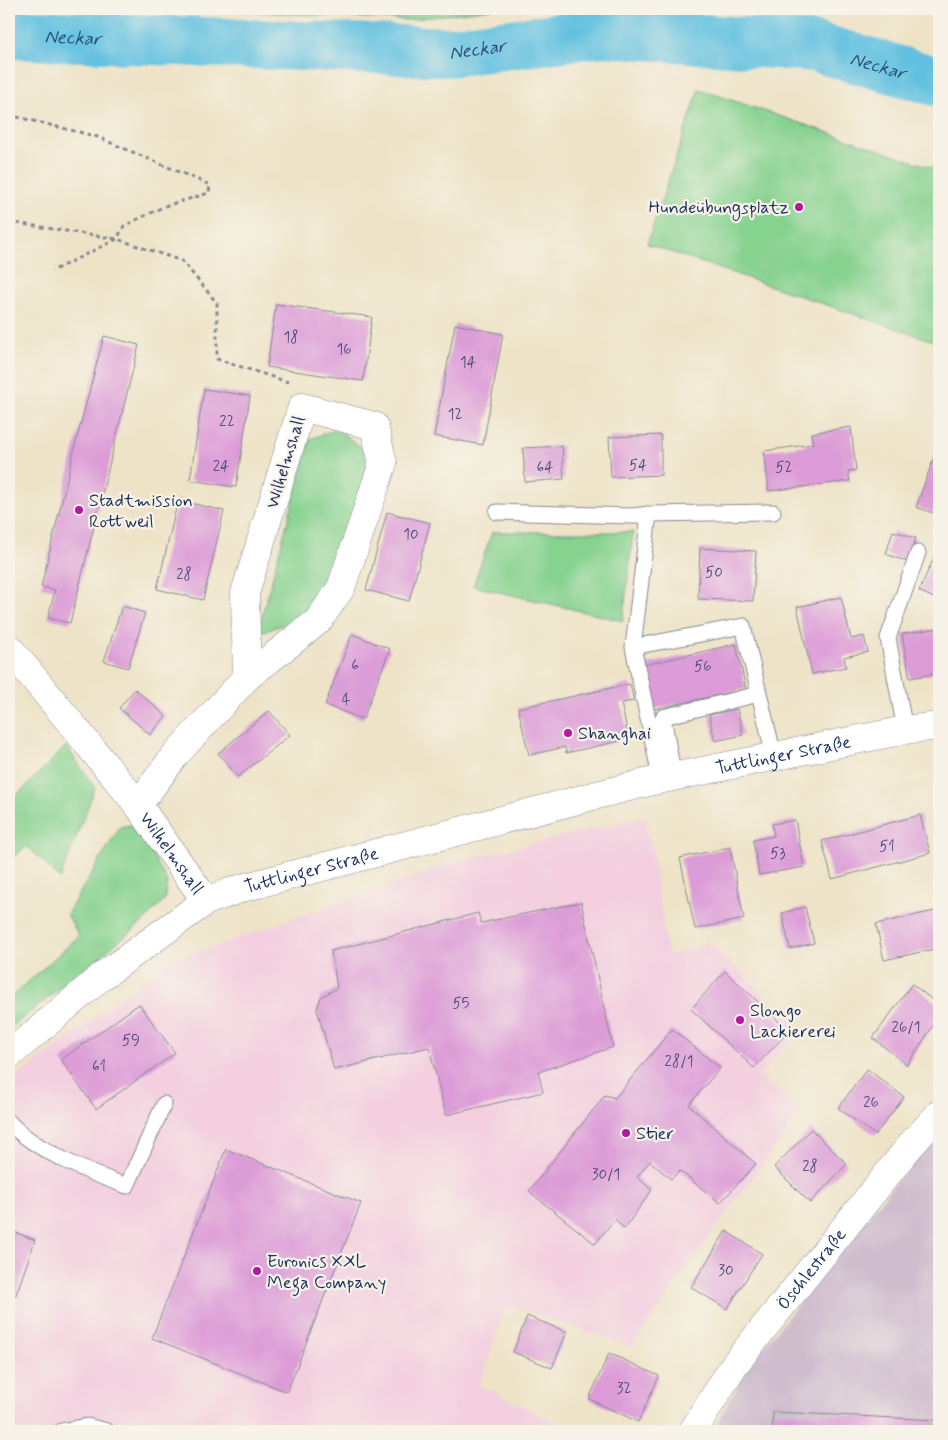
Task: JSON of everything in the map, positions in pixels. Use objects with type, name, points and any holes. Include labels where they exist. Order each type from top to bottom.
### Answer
[{"type":"street","name":"Wilhelmshall","points":[[138,806],[176,754],[246,677],[318,621],[341,588],[383,463],[374,426],[302,407],[245,593],[246,677]]},
{"type":"street","name":"Wilhelmshall","points":[[9,648],[138,806],[206,902]]},
{"type":"street","name":"Tuttlinger Straße","points":[[9,1055],[101,977],[206,902],[242,888],[587,797],[774,756],[905,730],[939,726]]},
{"type":"street","name":"Öschlestraße","points":[[693,1431],[734,1366],[904,1153],[939,1114]]},
{"type":"lane","points":[[497,512],[633,516],[649,514],[773,512]]},
{"type":"lane","points":[[649,514],[633,647],[667,779]]},
{"type":"lane","points":[[905,730],[888,638],[918,553]]},
{"type":"lane","points":[[633,647],[743,626],[774,756]]},
{"type":"lane","points":[[667,779],[662,717],[759,694]]},
{"type":"lane","points":[[9,1122],[15,1129],[45,1149],[94,1175],[127,1186],[164,1104]]},
{"type":"lane","points":[[61,1431],[88,1426],[107,1431]]},
{"type":"path","points":[[9,115],[95,136],[210,185],[209,193],[165,206],[124,226],[116,240],[52,271]]},
{"type":"path","points":[[9,222],[116,240],[182,261],[217,302],[217,359],[293,384],[302,407]]},
{"type":"shaded area","points":[[646,816],[668,955],[709,942],[799,1029],[760,1076],[802,1110],[668,1294],[632,1347],[514,1307],[505,1308],[479,1385],[574,1431],[9,1431],[9,1083],[168,962],[460,861]]},
{"type":"shaded area","points":[[939,1129],[939,1431],[713,1431],[746,1369]]},
{"type":"green space","points":[[198,9],[492,9],[407,20]]},
{"type":"green space","name":"Hundeübungsplatz","points":[[699,89],[939,170],[939,343],[647,244]]},
{"type":"green space","points":[[337,429],[362,448],[369,470],[326,585],[301,618],[257,634],[310,439]]},
{"type":"green space","points":[[492,532],[633,532],[623,621],[473,586]]},
{"type":"green space","points":[[66,746],[95,788],[60,879],[27,846],[9,861],[9,803]]},
{"type":"green space","points":[[135,824],[167,881],[165,899],[144,921],[9,1029],[9,999],[79,936],[67,914],[120,827]]},
{"type":"building","points":[[276,304],[372,317],[363,381],[267,367]]},
{"type":"building","points":[[455,324],[503,334],[483,445],[434,436]]},
{"type":"building","name":"Stadtmission Rottweil","points":[[104,336],[139,345],[70,623],[48,618],[55,590],[41,587]]},
{"type":"building","points":[[204,389],[250,396],[236,487],[190,480]]},
{"type":"building","points":[[851,427],[856,470],[848,471],[850,481],[769,491],[764,451],[813,444],[811,433]]},
{"type":"building","points":[[661,435],[661,475],[611,477],[609,437]]},
{"type":"building","points":[[939,443],[939,515],[916,507]]},
{"type":"building","points":[[562,446],[564,479],[525,482],[523,448]]},
{"type":"building","points":[[178,500],[224,511],[203,600],[157,589]]},
{"type":"building","points":[[387,512],[430,523],[409,601],[366,590]]},
{"type":"building","points":[[893,531],[916,538],[908,562],[886,554]]},
{"type":"building","points":[[700,548],[756,551],[753,601],[698,599]]},
{"type":"building","points":[[937,551],[939,552],[939,591],[936,599],[919,591]]},
{"type":"building","points":[[841,597],[851,639],[864,636],[868,652],[844,657],[846,667],[812,674],[797,607]]},
{"type":"building","points":[[122,606],[145,613],[128,668],[104,661]]},
{"type":"building","points":[[939,628],[939,673],[910,678],[902,634]]},
{"type":"building","points":[[352,634],[390,649],[363,719],[325,705]]},
{"type":"building","points":[[736,644],[746,689],[654,709],[644,665]]},
{"type":"building","points":[[630,684],[634,701],[621,703],[629,739],[566,753],[565,747],[529,755],[518,708]]},
{"type":"building","points":[[135,689],[166,716],[150,735],[119,708]]},
{"type":"building","points":[[737,709],[743,735],[715,741],[709,715]]},
{"type":"building","points":[[269,711],[290,735],[238,777],[218,753]]},
{"type":"building","points":[[920,815],[930,853],[832,879],[822,841]]},
{"type":"building","points":[[795,820],[804,867],[759,875],[753,840],[774,836],[772,824]]},
{"type":"building","points":[[730,847],[744,919],[695,929],[680,858]]},
{"type":"building","points":[[581,902],[613,1047],[538,1072],[543,1092],[446,1115],[429,1047],[334,1070],[317,1009],[321,997],[337,988],[331,951],[478,913],[481,923]]},
{"type":"building","points":[[805,907],[814,943],[790,949],[782,913]]},
{"type":"building","points":[[939,910],[939,948],[884,960],[876,924]]},
{"type":"building","name":"Slongo Lackiererei","points":[[725,971],[789,1031],[754,1068],[691,1009]]},
{"type":"building","points":[[912,984],[939,1005],[939,1017],[907,1065],[873,1038]]},
{"type":"building","points":[[139,1004],[175,1053],[96,1109],[61,1060]]},
{"type":"building","points":[[672,1029],[720,1068],[689,1105],[756,1164],[720,1203],[680,1171],[671,1179],[650,1161],[637,1177],[652,1190],[624,1229],[615,1219],[595,1244],[529,1191],[605,1095],[615,1098]]},
{"type":"building","points":[[867,1069],[904,1097],[875,1135],[838,1108]]},
{"type":"building","points":[[811,1129],[847,1164],[810,1203],[774,1167]]},
{"type":"building","points":[[226,1149],[361,1203],[287,1392],[152,1338]]},
{"type":"building","points":[[9,1230],[35,1240],[16,1295],[9,1292]]},
{"type":"building","points":[[726,1231],[762,1254],[727,1309],[691,1287]]},
{"type":"building","points":[[527,1316],[567,1332],[552,1368],[513,1352]]},
{"type":"building","points":[[609,1353],[659,1376],[638,1422],[589,1399]]},
{"type":"building","points":[[773,1412],[937,1420],[937,1431],[772,1431]]},
{"type":"waterway","name":"Neckar","points":[[9,34],[449,52],[602,32],[815,47],[939,82]]},
{"type":"place","name":"Hundeübungsplatz","points":[[799,207]]},
{"type":"place","name":"Stadtmission Rottweil","points":[[79,510]]},
{"type":"place","name":"Shanghai","points":[[568,733]]},
{"type":"place","name":"Slongo Lackiererei","points":[[740,1020]]},
{"type":"place","name":"Stier","points":[[626,1133]]},
{"type":"place","name":"Euronics XXL Mega Company","points":[[257,1271]]}]
